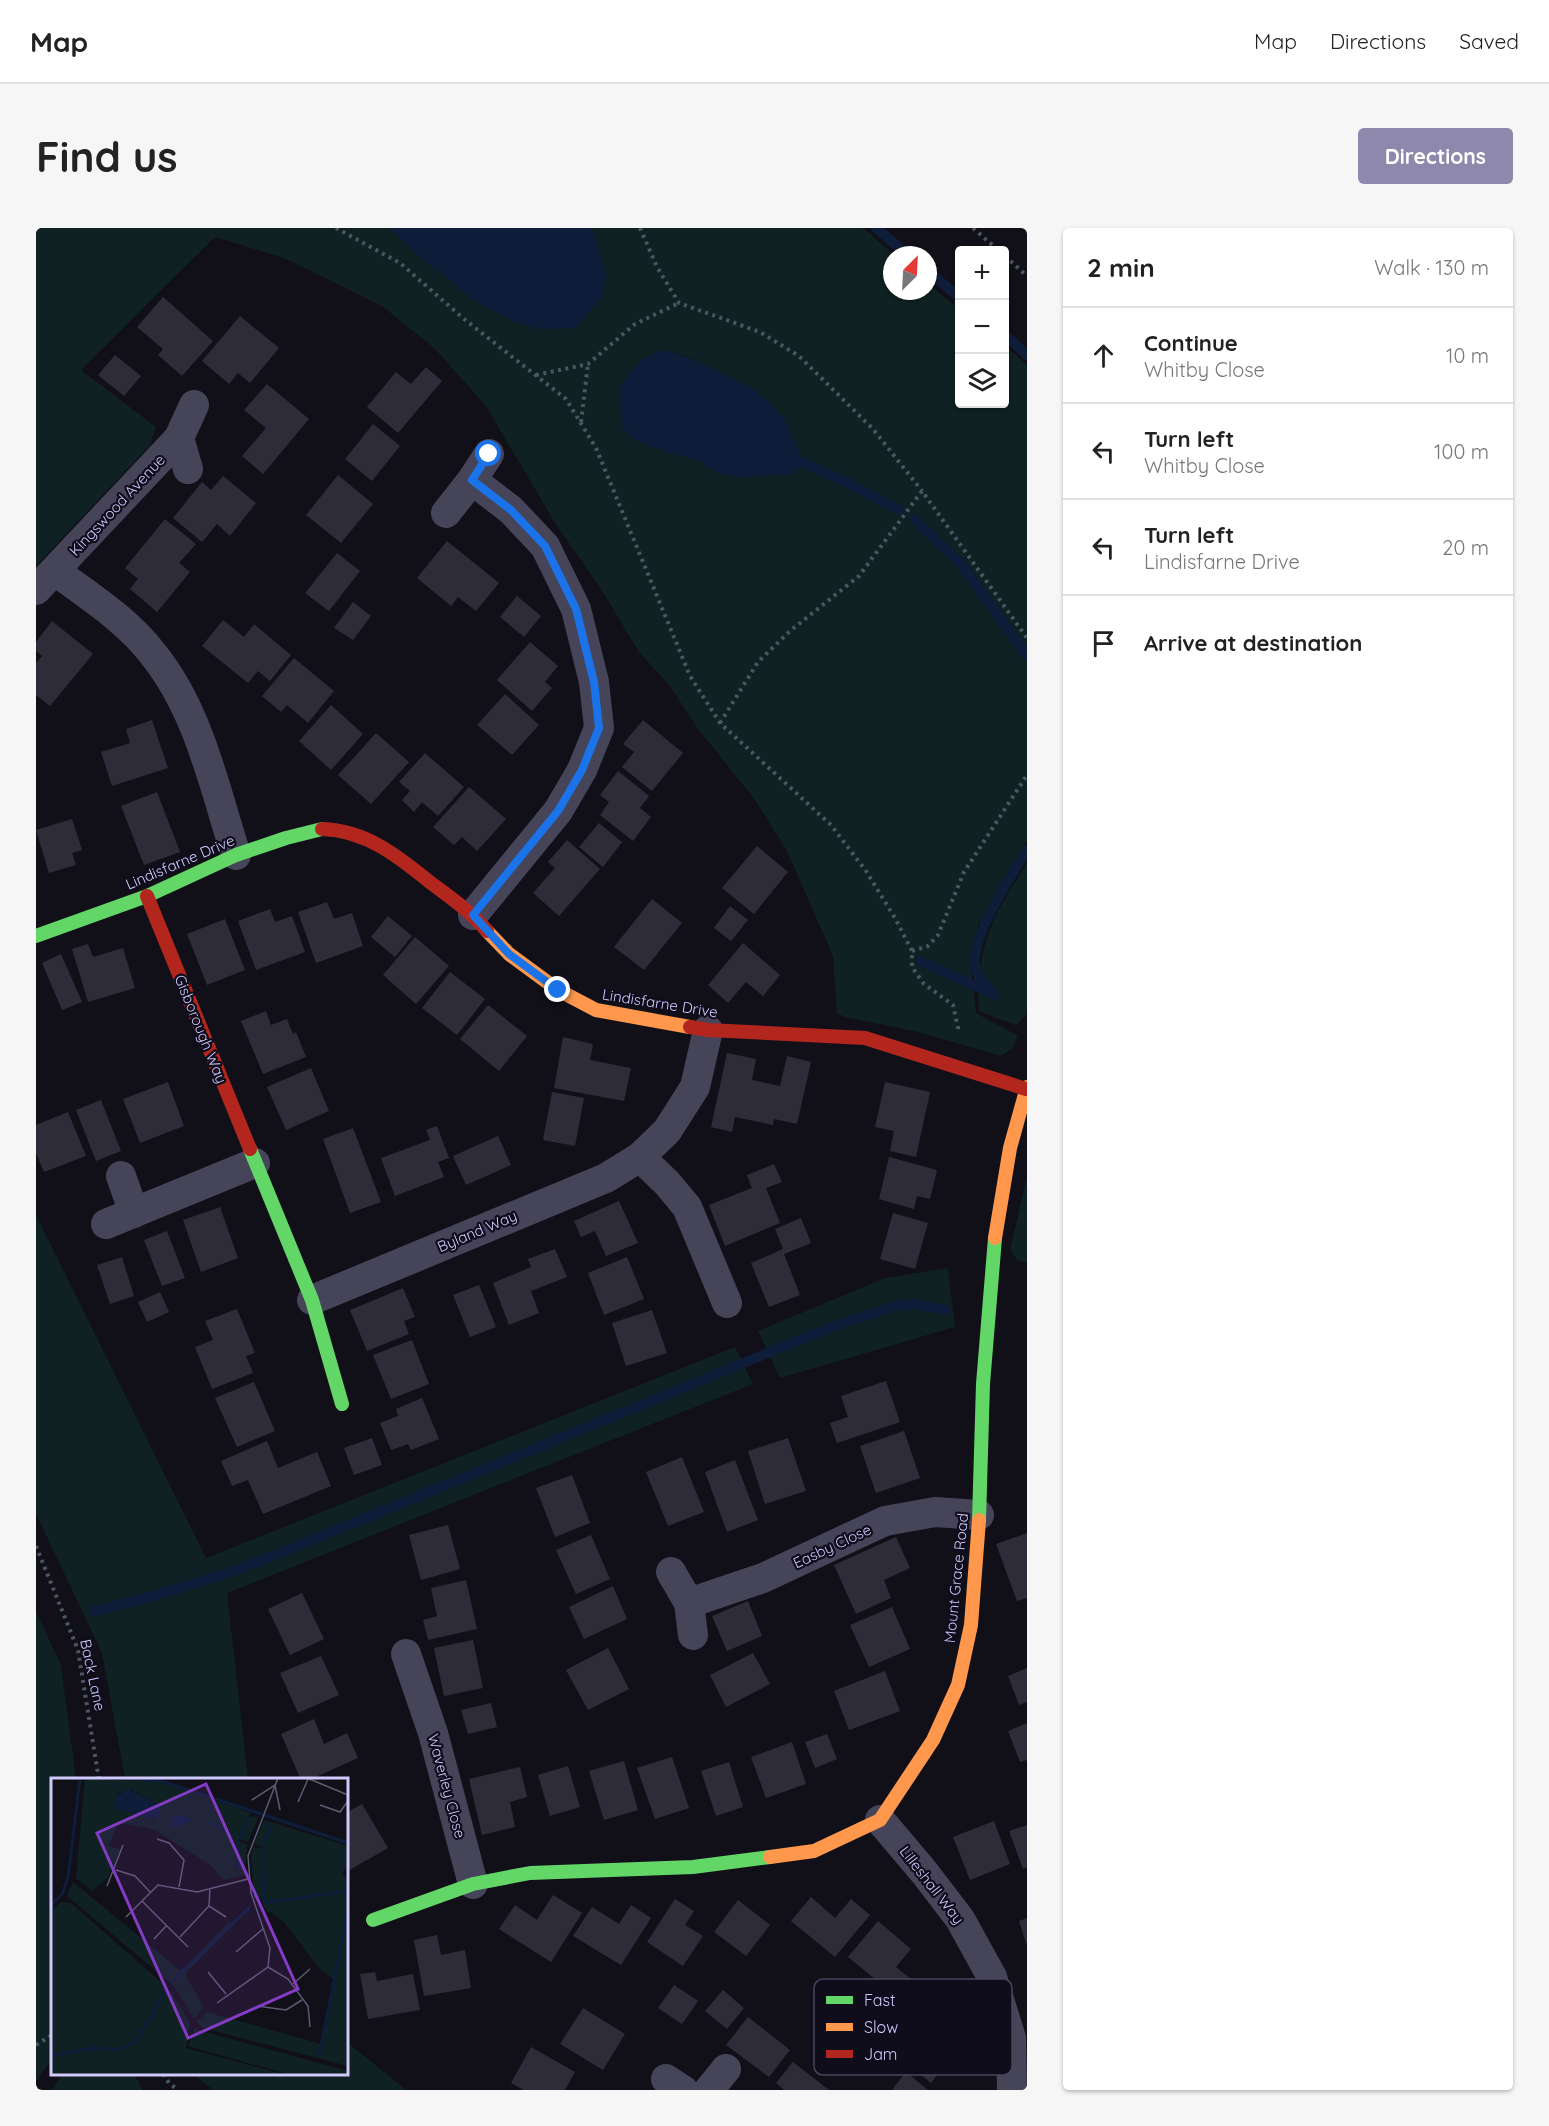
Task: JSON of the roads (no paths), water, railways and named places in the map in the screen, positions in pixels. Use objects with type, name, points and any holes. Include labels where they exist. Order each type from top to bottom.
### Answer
[{"type":"street","name":"Kingswood Avenue","points":[[194,405],[179,438],[46,581],[119,619],[152,652],[175,684],[191,716],[236,855]]},
{"type":"street","name":"Kingswood Avenue","points":[[179,438],[188,469]]},
{"type":"street","points":[[446,513],[489,454]]},
{"type":"street","points":[[472,480],[511,510],[545,546],[576,609],[594,682],[599,728],[582,770],[558,811],[473,915]]},
{"type":"street","name":"Lindisfarne Drive","points":[[36,936],[147,896],[236,855],[286,838],[324,830],[355,834],[390,850],[473,915],[509,954],[558,990],[596,1010],[708,1030],[865,1038],[1027,1088]]},
{"type":"street","name":"Gisborough Way","points":[[147,896],[312,1300],[342,1404]]},
{"type":"street","name":"Byland Way","points":[[312,1300],[606,1178],[640,1157],[667,1131],[696,1087],[708,1030]]},
{"type":"street","name":"Mount Grace Road","points":[[880,1820],[933,1740],[958,1685],[971,1625],[991,1270],[1008,1158],[1027,1088]]},
{"type":"street","points":[[640,1157],[667,1183],[687,1207],[702,1240],[715,1291]]},
{"type":"street","points":[[120,1176],[120,1218],[255,1162]]},
{"type":"street","name":"Easby Close","points":[[688,1603],[763,1578],[885,1521],[935,1512],[979,1515]]},
{"type":"street","points":[[670,1572],[688,1603],[693,1635]]},
{"type":"street","name":"Waverley Close","points":[[406,1654],[408,1693],[433,1733],[473,1884]]},
{"type":"street","points":[[372,1920],[473,1884],[530,1873],[693,1867],[814,1851],[880,1820]]},
{"type":"street","name":"Lilleshall Way","points":[[880,1820],[960,1919],[993,1979]]},
{"type":"street","name":"Lilleshall Way","points":[[1012,2021],[1019,2037],[1012,2090]]},
{"type":"water","points":[[389,228],[592,228],[606,277],[602,296],[577,327],[537,329],[515,322],[472,300],[443,274],[427,264]]},
{"type":"water","points":[[665,350],[729,376],[760,395],[782,416],[804,463],[793,474],[737,477],[717,473],[698,460],[672,454],[634,440],[622,427],[619,390],[630,372],[643,358]]},
{"type":"waterway","points":[[876,228],[897,246]]},
{"type":"waterway","points":[[937,279],[955,294]]},
{"type":"waterway","points":[[1009,339],[1027,355]]},
{"type":"waterway","points":[[804,463],[899,510]]},
{"type":"waterway","points":[[914,519],[961,564],[1027,656]]},
{"type":"waterway","points":[[994,995],[977,973],[975,961],[977,945],[992,910],[1027,850]]},
{"type":"waterway","points":[[920,961],[991,993]]},
{"type":"waterway","points":[[94,1611],[179,1588],[263,1560],[829,1328],[895,1306],[916,1304],[945,1310]]}]
